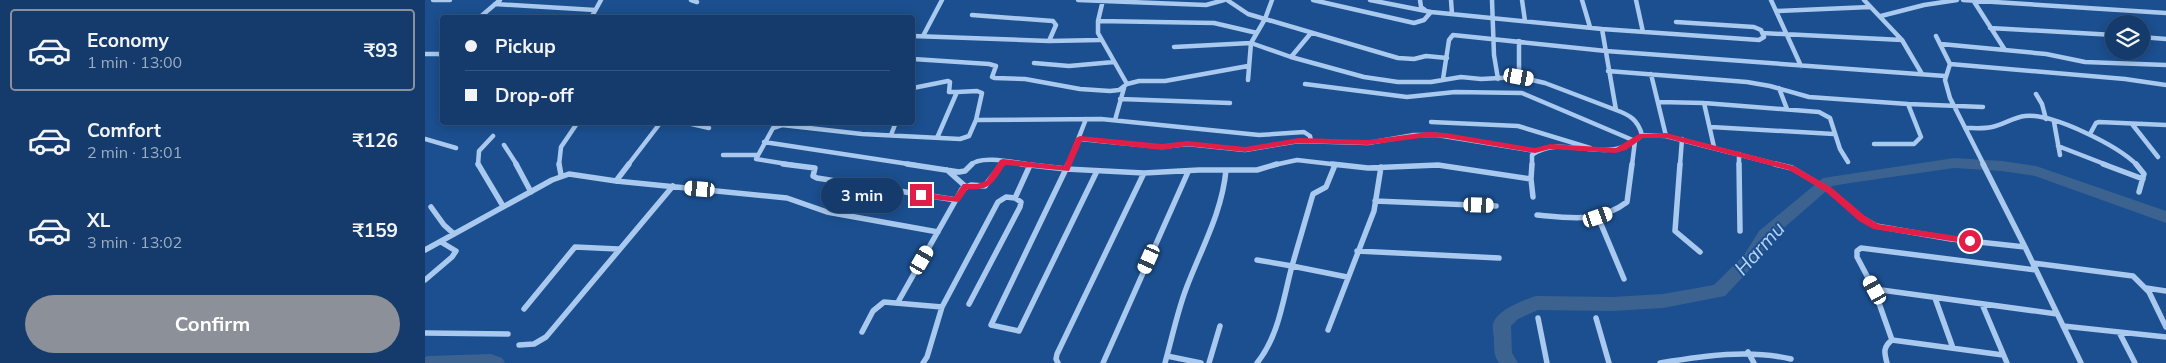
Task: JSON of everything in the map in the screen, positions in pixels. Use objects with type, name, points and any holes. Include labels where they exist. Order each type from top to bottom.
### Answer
[{"type":"street","points":[[433,0],[450,0]]},
{"type":"street","points":[[482,15],[500,0]]},
{"type":"street","points":[[592,15],[601,0]]},
{"type":"street","points":[[691,0],[697,2]]},
{"type":"street","points":[[923,36],[942,0]]},
{"type":"street","points":[[1078,0],[1206,5],[1226,0],[1248,14],[1407,59],[1426,56],[1447,58]]},
{"type":"street","points":[[1248,80],[1251,43],[1265,19],[1272,0]]},
{"type":"street","points":[[1313,0],[1414,23],[1422,23],[1431,12]]},
{"type":"street","points":[[1370,0],[1431,12],[1602,29],[1759,40],[1763,38],[1758,28],[1754,27],[1676,22]]},
{"type":"street","points":[[1420,0],[1421,7],[1425,10]]},
{"type":"street","points":[[1451,0],[1453,14]]},
{"type":"street","points":[[1491,0],[1494,56],[1498,78]]},
{"type":"street","points":[[1522,0],[1525,21]]},
{"type":"street","points":[[1582,0],[1590,27]]},
{"type":"street","points":[[1636,0],[1643,32]]},
{"type":"street","points":[[1771,0],[1801,66]]},
{"type":"street","points":[[1864,0],[1902,40],[1922,74]]},
{"type":"street","points":[[1881,16],[1924,5],[1957,0]]},
{"type":"street","points":[[1963,0],[2166,14]]},
{"type":"street","points":[[1973,0],[2005,50]]},
{"type":"street","points":[[1103,1],[1097,28],[1100,40],[1114,62],[1125,86],[1115,120]]},
{"type":"street","points":[[495,4],[595,10]]},
{"type":"street","points":[[1776,11],[1870,6]]},
{"type":"street","points":[[972,15],[1050,20],[1056,24],[1049,41]]},
{"type":"street","points":[[1098,21],[1213,23],[1257,33]]},
{"type":"street","points":[[1990,28],[2105,34]]},
{"type":"street","points":[[1602,29],[1617,110]]},
{"type":"street","points":[[1291,57],[1311,33]]},
{"type":"street","points":[[1762,33],[1902,40]]},
{"type":"street","points":[[1443,79],[1449,40],[1453,35],[1605,51],[1945,76]]},
{"type":"street","points":[[915,36],[1049,41],[1100,40]]},
{"type":"street","points":[[1936,36],[1951,64]]},
{"type":"street","points":[[2150,38],[2166,39]]},
{"type":"street","points":[[1519,41],[1519,77]]},
{"type":"street","points":[[1174,47],[1251,43],[1291,57],[1364,78],[1397,82],[1414,83],[1461,77],[1519,77],[1545,83],[1617,110],[1635,119],[1640,124],[1642,135]]},
{"type":"street","points":[[1941,44],[2046,54],[2085,62],[2166,65]]},
{"type":"street","points":[[425,54],[440,54]]},
{"type":"street","points":[[915,59],[993,64],[996,68],[992,77],[995,78],[1025,79],[1093,91],[1119,90],[1139,81],[1165,81],[1248,66]]},
{"type":"street","points":[[1034,63],[1069,66],[1114,62]]},
{"type":"street","points":[[1951,64],[1945,76],[1954,106],[2081,363]]},
{"type":"street","points":[[1951,64],[2125,79],[2166,85]]},
{"type":"street","points":[[1609,71],[1747,82],[1779,88],[1809,97],[1983,107]]},
{"type":"street","points":[[1651,74],[1666,136]]},
{"type":"street","points":[[915,88],[948,81],[950,82],[949,92],[977,91],[982,93],[983,95],[970,136],[967,139],[937,138],[781,125],[773,128],[756,159],[760,162],[812,167],[815,168],[813,176],[817,178],[956,200]]},
{"type":"street","points":[[1305,84],[1407,98],[1455,92],[1522,94],[1635,141]]},
{"type":"street","points":[[1779,88],[1787,109]]},
{"type":"street","points":[[937,138],[957,92]]},
{"type":"street","points":[[2035,94],[2042,104],[2045,119]]},
{"type":"street","points":[[1120,99],[1230,103]]},
{"type":"street","points":[[1659,102],[1704,103],[1819,112],[1830,118],[1839,149],[1848,162]]},
{"type":"street","points":[[1704,103],[1711,127],[1714,147]]},
{"type":"street","points":[[1874,144],[1914,144],[1919,141],[1921,137],[1908,104]]},
{"type":"street","points":[[1965,128],[1992,127],[2024,116],[2045,119],[2090,134],[2134,161],[2144,174],[2139,192]]},
{"type":"street","points":[[1086,119],[1067,169],[991,325],[1019,331],[1097,171]]},
{"type":"street","points":[[976,120],[1115,120],[1259,134],[1304,132],[1310,136],[1311,141]]},
{"type":"street","points":[[1431,122],[1518,126],[1549,134],[1598,151]]},
{"type":"street","points":[[2054,122],[2060,155]]},
{"type":"street","points":[[2090,134],[2096,123],[2099,122],[2166,126]]},
{"type":"street","points":[[2132,124],[2158,157]]},
{"type":"street","points":[[561,175],[557,157],[560,148],[576,125]]},
{"type":"street","points":[[616,182],[659,125]]},
{"type":"street","points":[[696,125],[709,128]]},
{"type":"street","points":[[891,135],[895,125]]},
{"type":"street","points":[[1711,127],[1834,134]]},
{"type":"street","points":[[1080,138],[1162,147],[1187,144],[1245,150],[1288,142],[1368,143],[1414,135],[1437,135],[1535,151],[1550,146],[1616,151],[1642,135],[1666,136],[1778,164],[1802,173],[1829,190],[1862,218],[1876,226],[1951,239],[2025,247]]},
{"type":"street","points":[[493,136],[479,151],[478,165],[503,206]]},
{"type":"street","points":[[425,139],[456,148]]},
{"type":"street","points":[[1681,139],[1675,230],[1700,252]]},
{"type":"street","points":[[1537,215],[1598,217],[1621,208],[1627,202],[1635,141]]},
{"type":"street","points":[[764,142],[947,170],[965,171],[978,159],[1067,169],[1144,174],[1265,169],[1288,161],[1381,167],[1431,165],[1531,179]]},
{"type":"street","points":[[504,145],[531,192]]},
{"type":"street","points":[[2058,146],[2143,179]]},
{"type":"street","points":[[1533,197],[1531,161],[1535,151]]},
{"type":"street","points":[[1739,154],[1740,231]]},
{"type":"street","points":[[723,155],[757,155]]},
{"type":"street","points":[[947,170],[965,186],[985,186],[1003,162]]},
{"type":"street","points":[[1015,198],[1030,165]]},
{"type":"street","points":[[1257,363],[1265,353],[1273,334],[1313,194],[1326,187],[1335,165]]},
{"type":"street","points":[[1328,330],[1357,251],[1371,220],[1381,167]]},
{"type":"street","points":[[1165,363],[1186,290],[1206,246],[1221,204],[1226,170]]},
{"type":"street","points":[[1103,363],[1188,172]]},
{"type":"street","points":[[425,250],[561,175],[569,174],[616,182],[787,198],[827,212],[938,232]]},
{"type":"street","points":[[1058,363],[1056,359],[1057,354],[1144,174]]},
{"type":"street","points":[[519,345],[534,344],[546,337],[618,249],[673,186]]},
{"type":"street","points":[[897,302],[965,186]]},
{"type":"street","points":[[923,363],[927,357],[942,307],[998,202],[1006,197],[1015,198],[1021,202],[1020,207],[969,304]]},
{"type":"street","points":[[1375,201],[1496,206]]},
{"type":"street","points":[[431,207],[444,225],[455,234]]},
{"type":"street","points":[[1598,217],[1624,279]]},
{"type":"street","points":[[425,280],[452,257],[456,251],[441,242]]},
{"type":"street","points":[[524,309],[573,249],[578,246],[618,249]]},
{"type":"street","points":[[1892,340],[1875,290],[1857,257],[1857,251],[1861,248],[2036,270]]},
{"type":"street","points":[[1357,251],[1499,258]]},
{"type":"street","points":[[1257,260],[1347,277]]},
{"type":"street","points":[[2033,263],[2124,274],[2141,282],[2166,327]]},
{"type":"street","points":[[2146,288],[2166,291]]},
{"type":"street","points":[[1875,290],[2057,314]]},
{"type":"street","points":[[1935,298],[1953,348]]},
{"type":"street","points":[[862,332],[877,305],[883,302],[942,307]]},
{"type":"street","points":[[1982,304],[2007,363]]},
{"type":"street","points":[[1538,318],[1547,363]]},
{"type":"street","points":[[1595,318],[1609,363]]},
{"type":"street","points":[[1209,363],[1220,326]]},
{"type":"street","points":[[2063,326],[2166,337]]},
{"type":"street","points":[[2119,332],[2135,363]]},
{"type":"street","points":[[425,333],[509,334]]},
{"type":"street","points":[[1887,363],[1884,352],[1885,345],[1892,340],[2003,355]]},
{"type":"street","points":[[1748,352],[1755,363]]},
{"type":"street","points":[[1660,363],[1748,352],[1771,354],[1791,359]]},
{"type":"street","points":[[1167,356],[1201,363]]},
{"type":"waterway","name":"Harmu","points":[[1509,363],[1503,355],[1502,324],[1512,314],[1536,303],[1612,304],[1663,301],[1719,291],[1750,259],[1765,235],[1828,182],[1954,163],[2002,166],[2036,171],[2166,217]]},
{"type":"waterway","name":"Harmu","points":[[428,363],[491,361],[496,363]]},
{"type":"route","points":[[921,195],[956,200],[965,186],[978,187],[989,183],[1003,162],[1067,169],[1080,138],[1162,147],[1187,144],[1245,150],[1299,140],[1368,143],[1428,134],[1446,135],[1535,151],[1539,148],[1550,146],[1616,151],[1642,135],[1666,136],[1792,168],[1829,190],[1862,218],[1876,226],[1939,238],[1970,241]]}]
